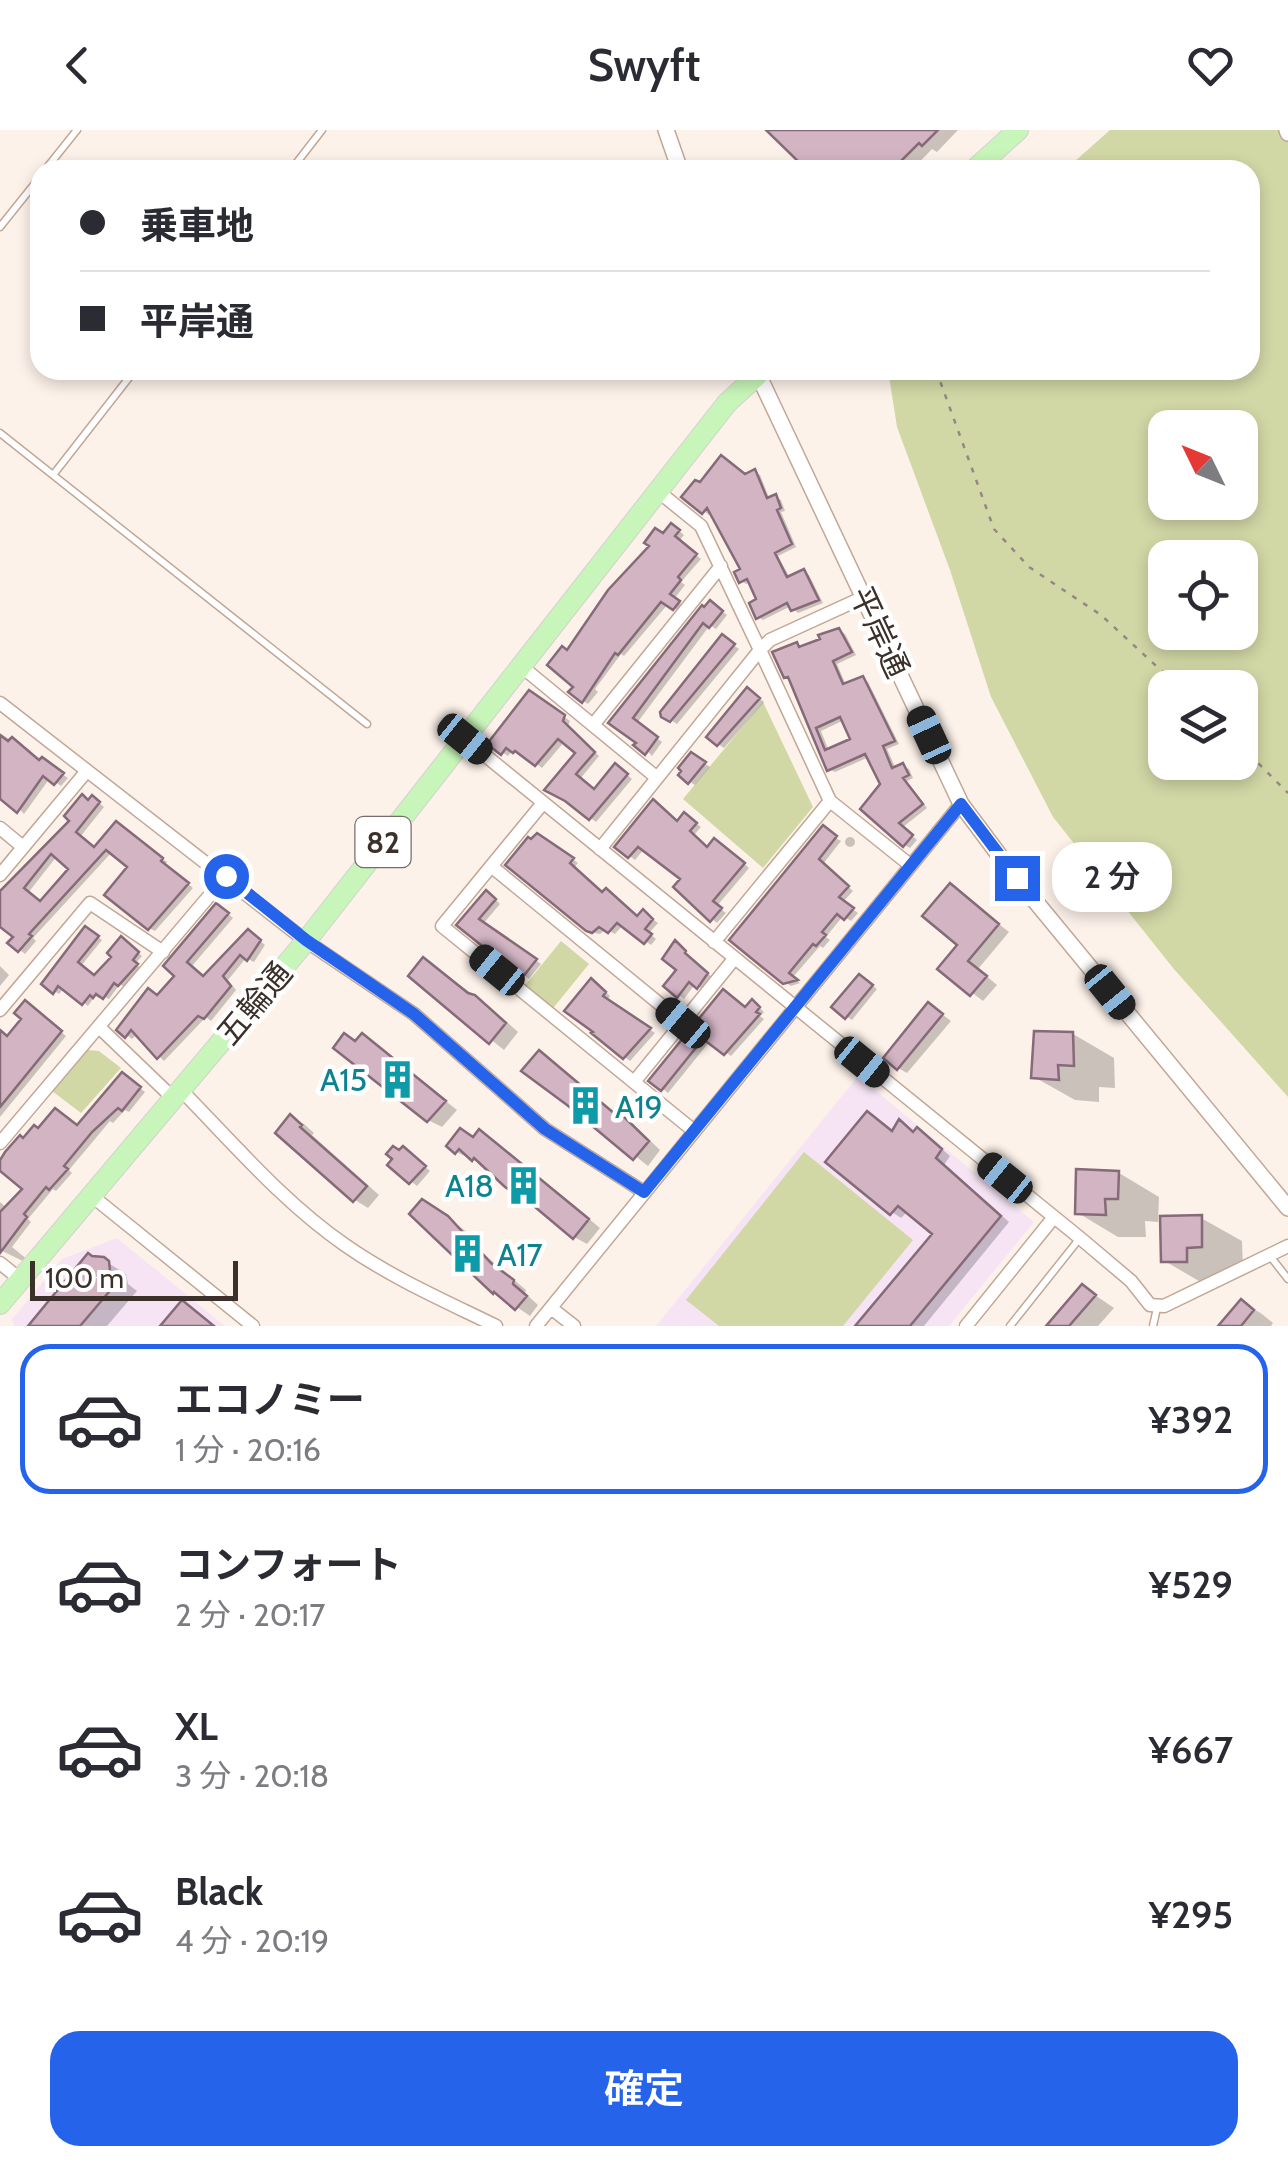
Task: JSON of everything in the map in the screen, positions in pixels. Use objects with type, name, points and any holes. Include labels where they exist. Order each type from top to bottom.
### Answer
[{"type":"main road","points":[[985,160],[1018,130]]},
{"type":"main road","name":"五輪通","points":[[0,1304],[306,940],[727,403],[751,380]]},
{"type":"street","points":[[666,130],[676,160]]},
{"type":"street","name":"平岸通","points":[[763,380],[961,804],[1017,878],[1288,1208]]},
{"type":"street","points":[[658,492],[702,526],[830,801],[910,866]]},
{"type":"street","points":[[593,725],[721,566]]},
{"type":"street","points":[[600,849],[770,640],[864,597]]},
{"type":"street","points":[[522,666],[656,777]]},
{"type":"street","points":[[0,703],[306,940],[414,1014],[545,1129],[644,1192]]},
{"type":"street","points":[[465,739],[1080,1238],[1131,1282],[1150,1305],[1156,1307],[1288,1246]]},
{"type":"street","points":[[0,874],[86,772]]},
{"type":"street","points":[[714,942],[830,801]]},
{"type":"street","points":[[543,802],[442,926],[694,1131]]},
{"type":"street","points":[[536,1326],[961,804]]},
{"type":"street","points":[[0,828],[23,847]]},
{"type":"street","points":[[491,866],[683,1023]]},
{"type":"street","points":[[0,1144],[226,876]]},
{"type":"street","points":[[0,1010],[90,904],[163,952]]},
{"type":"street","points":[[634,1082],[734,959]]},
{"type":"street","points":[[100,1028],[344,1245],[384,1270],[496,1326]]},
{"type":"street","points":[[92,1196],[253,1326]]},
{"type":"street","points":[[966,1326],[1054,1217]]},
{"type":"street","points":[[0,1263],[20,1280]]},
{"type":"street","points":[[551,1308],[574,1326]]},
{"type":"lane","points":[[53,160],[77,130]]},
{"type":"lane","points":[[298,160],[322,130]]},
{"type":"lane","points":[[0,228],[30,190]]},
{"type":"lane","points":[[54,475],[127,380]]},
{"type":"lane","points":[[0,433],[367,724]]},
{"type":"lane","points":[[1010,1326],[1080,1238]]},
{"type":"lane","points":[[1270,1256],[1288,1278]]},
{"type":"lane","points":[[1153,1326],[1156,1307]]},
{"type":"path","points":[[940,380],[994,529],[1029,567],[1101,616],[1160,670]]},
{"type":"path","points":[[1258,763],[1288,793]]},
{"type":"shaded area","points":[[858,1076],[1034,1222],[949,1326],[656,1326]]},
{"type":"shaded area","points":[[117,1238],[225,1326],[14,1326],[12,1319],[62,1259]]},
{"type":"green space","points":[[1110,130],[1288,130],[1288,1097],[1173,968],[1053,817],[991,697],[950,570],[897,427],[890,380],[1260,380],[1260,160],[1076,160]]},
{"type":"green space","points":[[763,702],[813,807],[763,868],[683,799]]},
{"type":"green space","points":[[561,941],[589,964],[550,1012],[522,989]]},
{"type":"green space","points":[[88,1050],[99,1051],[121,1068],[81,1113],[52,1091]]},
{"type":"green space","points":[[804,1152],[913,1240],[843,1326],[719,1326],[686,1300]]},
{"type":"building","points":[[766,130],[938,130],[902,160],[797,160]]},
{"type":"building","points":[[721,455],[745,474],[755,469],[767,498],[776,494],[781,508],[777,510],[792,544],[775,553],[787,577],[804,569],[819,600],[791,611],[787,603],[756,619],[749,603],[756,599],[747,579],[739,583],[734,572],[740,569],[707,508],[702,514],[681,497],[695,480],[700,482]]},
{"type":"building","points":[[671,523],[680,530],[675,536],[697,554],[670,594],[680,601],[673,610],[661,602],[618,655],[615,653],[582,703],[568,692],[573,687],[547,665],[562,646],[567,650],[608,590],[649,546],[644,543],[655,528],[663,533]]},
{"type":"building","points":[[710,600],[723,611],[709,628],[703,623],[633,718],[658,737],[645,755],[633,745],[636,743],[608,723]]},
{"type":"building","points":[[839,628],[852,652],[833,661],[843,684],[863,676],[895,741],[883,746],[892,768],[903,763],[909,775],[903,778],[923,804],[899,823],[913,835],[903,847],[860,809],[880,784],[865,754],[827,771],[788,677],[784,678],[772,652],[797,642],[799,647],[820,639],[818,635]],"holes":[[[840,717],[850,739],[825,750],[816,728]]]},
{"type":"building","points":[[722,634],[735,644],[670,722],[661,717],[660,712]]},
{"type":"building","points":[[747,687],[760,698],[717,746],[706,737]]},
{"type":"building","points":[[529,690],[565,715],[563,721],[595,752],[576,774],[594,789],[615,763],[628,774],[589,820],[544,790],[575,753],[558,739],[535,766],[515,751],[506,748],[501,755],[487,744]]},
{"type":"building","points":[[0,735],[8,741],[12,737],[39,760],[42,757],[64,773],[54,785],[43,776],[17,813],[0,799]]},
{"type":"building","points":[[691,752],[706,762],[688,784],[678,775],[678,768]]},
{"type":"building","points":[[82,794],[88,800],[92,795],[100,802],[76,832],[94,847],[116,821],[189,883],[148,930],[104,895],[127,867],[106,850],[29,934],[32,936],[18,952],[7,943],[13,937],[0,927],[0,891],[69,821],[64,816]],"holes":[[[51,854],[68,869],[40,901],[24,888]]]},
{"type":"building","points":[[653,799],[677,821],[684,812],[697,823],[690,831],[707,847],[714,838],[745,863],[713,901],[722,908],[710,922],[673,887],[680,879],[638,847],[628,858],[614,847]]},
{"type":"building","points":[[823,825],[837,836],[819,859],[849,886],[839,897],[854,908],[844,920],[837,914],[822,932],[826,935],[816,946],[813,944],[789,973],[798,980],[783,984],[729,940]]},
{"type":"building","points":[[537,833],[574,858],[570,863],[602,892],[606,888],[637,916],[643,909],[653,919],[645,929],[652,934],[644,944],[617,923],[608,933],[599,927],[592,933],[586,931],[505,865],[528,837],[531,839]]},
{"type":"building","points":[[950,883],[999,924],[968,961],[987,976],[970,996],[937,969],[957,945],[922,916]]},
{"type":"building","points":[[486,890],[496,899],[479,919],[537,959],[522,978],[456,925]]},
{"type":"building","points":[[216,903],[229,913],[187,962],[203,976],[248,929],[261,940],[247,961],[240,955],[223,976],[231,986],[204,1019],[198,1016],[157,1059],[131,1030],[125,1038],[116,1030],[148,988],[157,995],[174,976],[163,966]]},
{"type":"building","points":[[85,926],[99,936],[78,962],[94,975],[111,957],[107,953],[121,936],[139,952],[133,960],[138,964],[118,986],[114,983],[103,999],[90,995],[82,1005],[58,986],[53,994],[41,984]]},
{"type":"building","points":[[675,940],[708,973],[697,989],[689,982],[677,998],[663,986],[676,970],[662,959]]},
{"type":"building","points":[[423,957],[506,1023],[489,1044],[408,976]]},
{"type":"building","points":[[859,974],[873,985],[845,1019],[831,1007]]},
{"type":"building","points":[[591,978],[606,992],[603,996],[651,1028],[623,1059],[564,1011]]},
{"type":"building","points":[[723,989],[745,1007],[752,999],[760,1007],[756,1012],[760,1014],[724,1055],[703,1039],[661,1091],[648,1081]]},
{"type":"building","points":[[25,1000],[62,1031],[0,1107],[0,1030],[7,1036],[21,1019],[14,1013]]},
{"type":"building","points":[[928,1002],[943,1014],[897,1070],[883,1058]]},
{"type":"building","points":[[1034,1031],[1073,1032],[1074,1066],[1058,1065],[1059,1080],[1031,1078]]},
{"type":"building","name":"A15","points":[[344,1033],[355,1041],[362,1033],[446,1101],[427,1122],[333,1048]]},
{"type":"building","name":"A19","points":[[539,1050],[615,1114],[618,1111],[649,1141],[633,1160],[521,1071]]},
{"type":"building","points":[[122,1072],[141,1087],[122,1111],[118,1108],[92,1132],[64,1166],[68,1169],[49,1190],[46,1187],[24,1214],[27,1217],[0,1253],[0,1212],[22,1189],[0,1171],[5,1152],[20,1135],[23,1138],[34,1125],[38,1128],[55,1108],[77,1125]]},
{"type":"building","points":[[867,1111],[892,1131],[899,1119],[913,1132],[917,1127],[942,1149],[936,1158],[1001,1216],[910,1326],[855,1326],[932,1234],[898,1206],[890,1215],[825,1162]]},
{"type":"building","points":[[290,1114],[367,1186],[353,1202],[275,1133]]},
{"type":"building","name":"A18","points":[[460,1128],[473,1137],[479,1129],[589,1219],[573,1239],[474,1158],[472,1161],[459,1149],[455,1154],[446,1146]]},
{"type":"building","points":[[393,1146],[399,1150],[403,1146],[426,1166],[409,1184],[387,1165],[392,1159],[386,1154]]},
{"type":"building","points":[[1076,1169],[1119,1171],[1118,1199],[1105,1199],[1106,1215],[1075,1214]]},
{"type":"building","name":"A17","points":[[422,1199],[448,1216],[491,1263],[514,1280],[513,1284],[527,1296],[515,1310],[409,1214]]},
{"type":"building","points":[[1202,1215],[1202,1247],[1187,1248],[1187,1262],[1161,1262],[1160,1216]]},
{"type":"building","points":[[88,1253],[109,1261],[110,1271],[120,1279],[80,1326],[28,1326]]},
{"type":"building","points":[[1082,1284],[1096,1295],[1069,1326],[1046,1326]]},
{"type":"building","points":[[1241,1299],[1254,1310],[1241,1326],[1218,1326]]},
{"type":"building","points":[[182,1300],[214,1326],[160,1326]]},
{"type":"place","name":"A15","points":[[397,1079]]},
{"type":"place","name":"A19","points":[[585,1106]]},
{"type":"place","name":"A18","points":[[524,1185]]},
{"type":"place","name":"A17","points":[[467,1254]]},
{"type":"route","points":[[226,876],[306,940],[414,1014],[545,1129],[644,1192],[961,804],[1017,878]]}]
